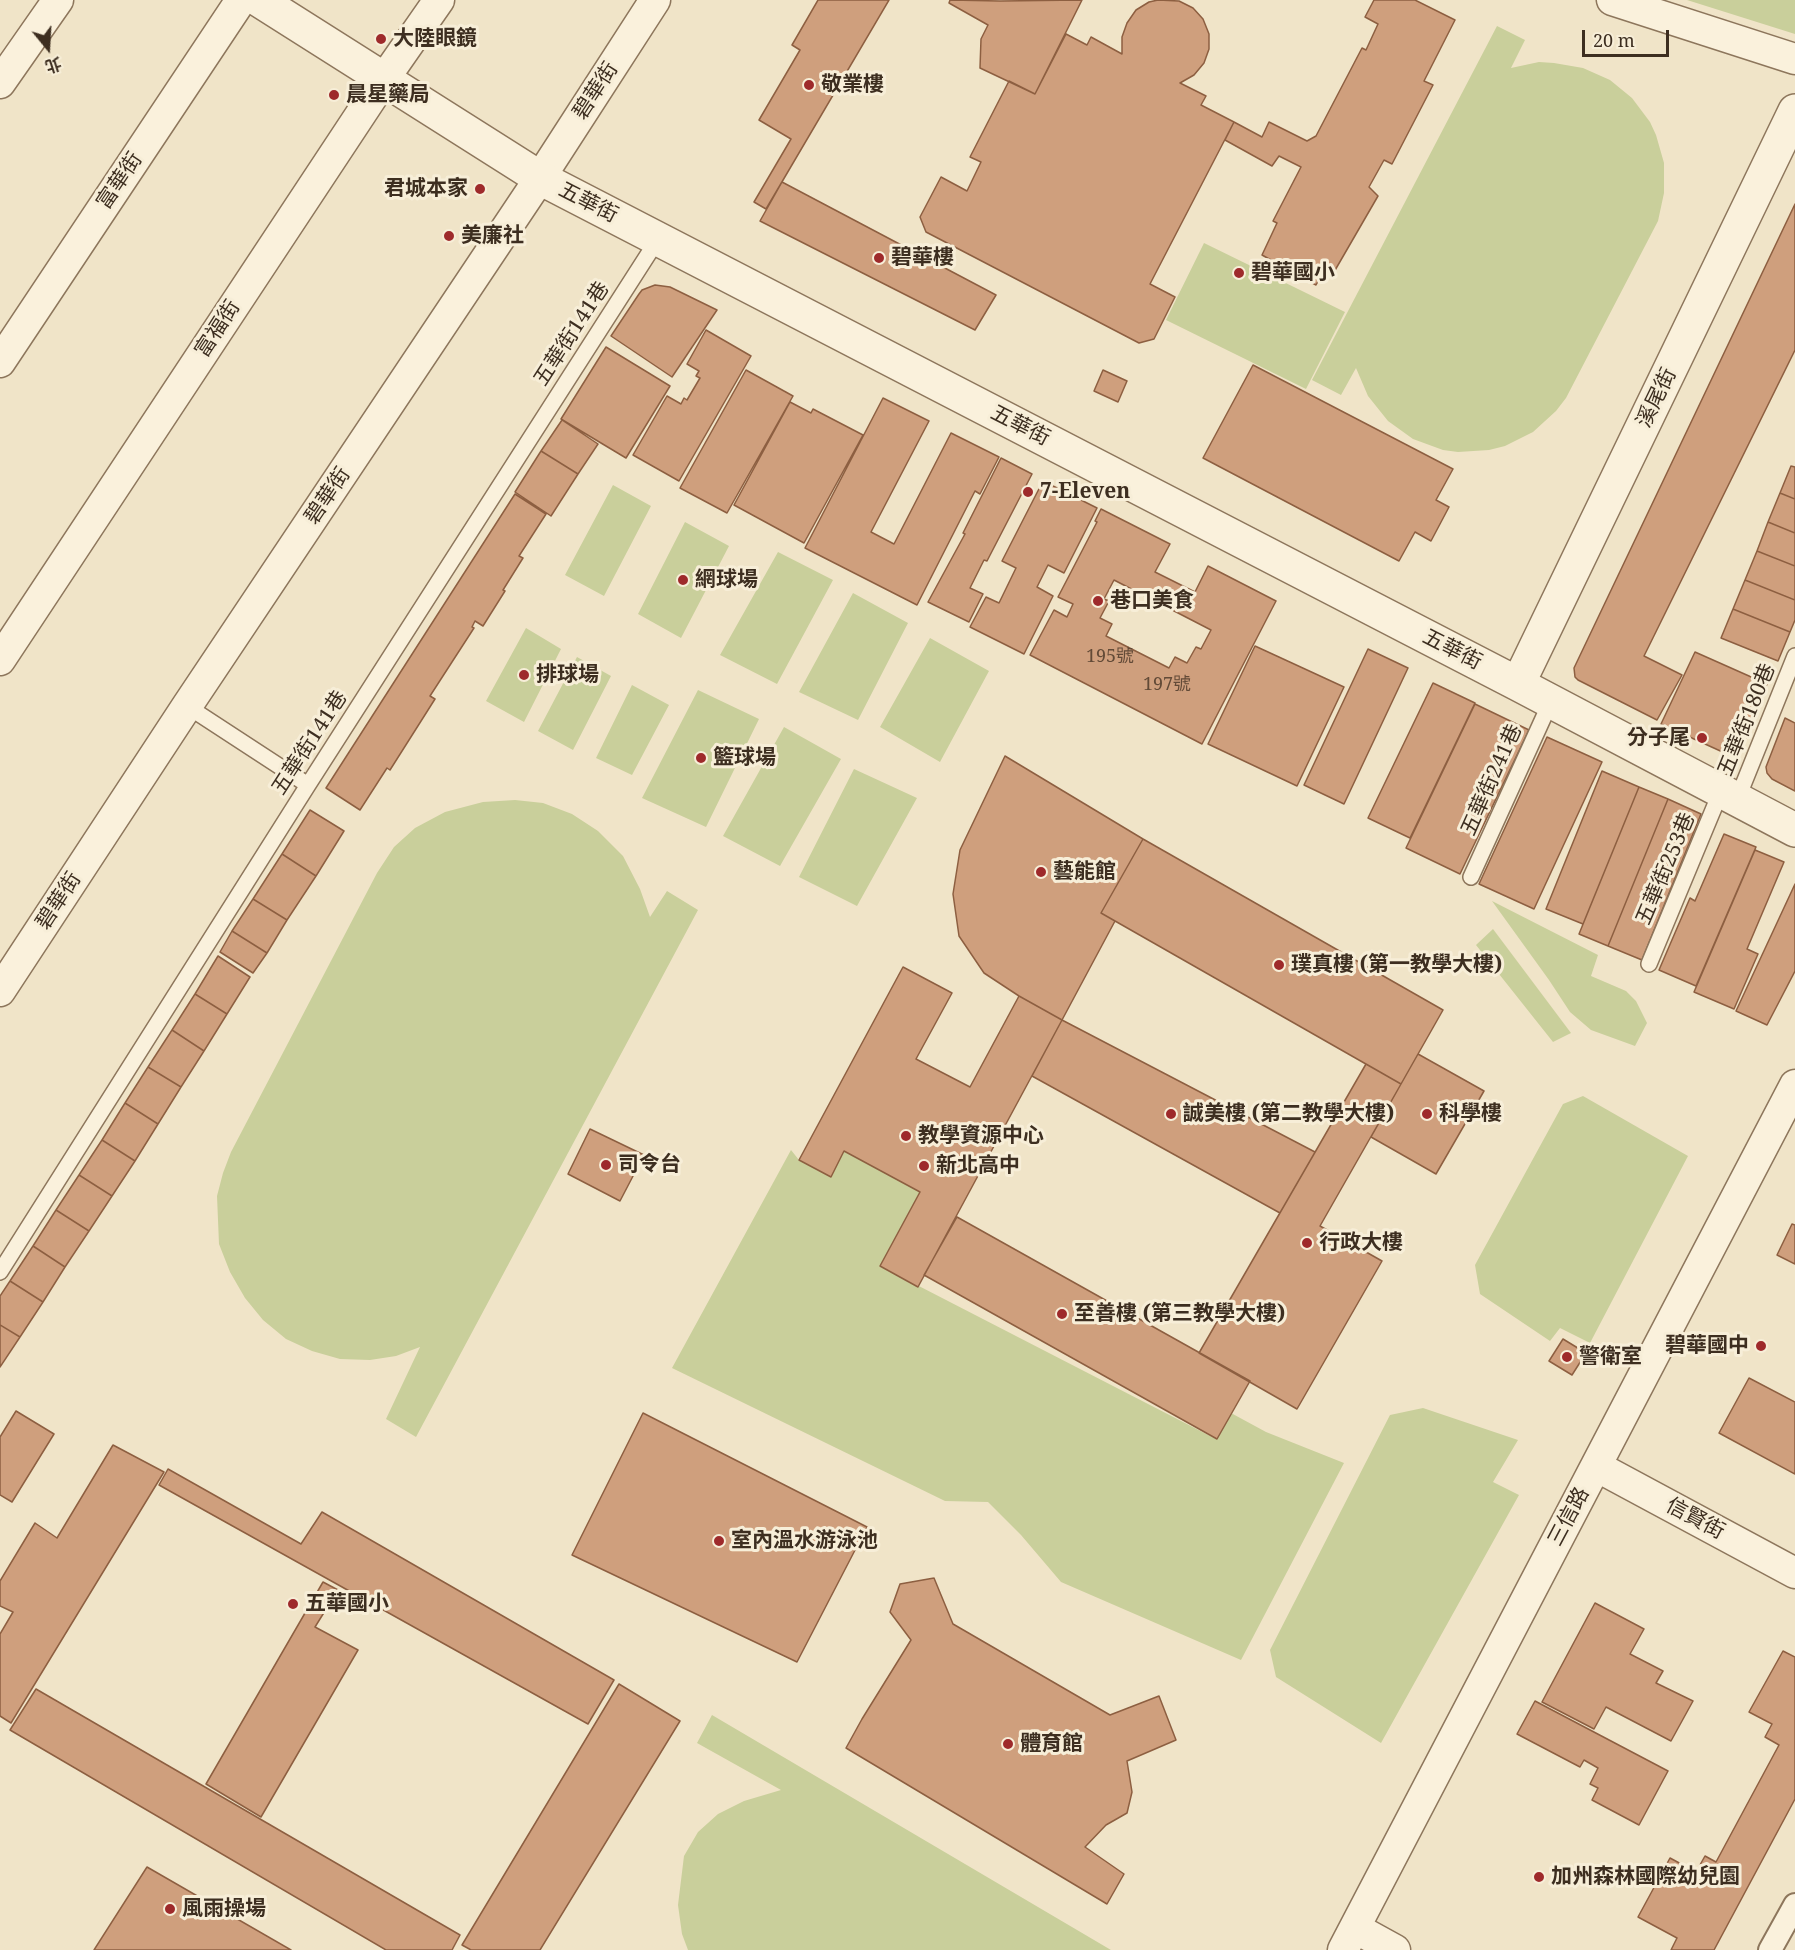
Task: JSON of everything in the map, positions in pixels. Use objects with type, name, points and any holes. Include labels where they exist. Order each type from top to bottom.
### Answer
[{"type":"street","points":[[0,83],[58,0]]},
{"type":"street","name":"富華街","points":[[0,362],[241,0]]},
{"type":"street","name":"五華街","points":[[259,0],[540,178],[1551,701],[1795,830]]},
{"type":"street","name":"富福街","points":[[0,660],[384,79],[439,0]]},
{"type":"street","name":"碧華街","points":[[0,991],[187,706],[540,178],[655,0]]},
{"type":"street","points":[[1612,0],[1795,59]]},
{"type":"street","name":"溪尾街","points":[[1518,684],[1795,111]]},
{"type":"street","name":"三信路","points":[[1349,1939],[1795,1085]]},
{"type":"street","name":"信賢街","points":[[1596,1466],[1795,1573]]},
{"type":"street","points":[[1770,1950],[1795,1905]]},
{"type":"street","points":[[1349,1939],[1395,1950]]},
{"type":"lane","name":"五華街141巷","points":[[0,1272],[308,785],[658,239]]},
{"type":"lane","name":"五華街180巷","points":[[1729,795],[1795,656]]},
{"type":"lane","name":"五華街241巷","points":[[1471,877],[1551,701]]},
{"type":"lane","points":[[187,706],[308,785]]},
{"type":"lane","name":"五華街253巷","points":[[1649,964],[1729,795]]},
{"type":"green space","points":[[1687,0],[1795,0],[1795,34]]},
{"type":"green space","points":[[1497,26],[1525,40],[1511,68],[1539,62],[1583,68],[1610,80],[1632,98],[1650,122],[1656,135],[1664,163],[1664,193],[1658,221],[1566,398],[1556,411],[1533,432],[1505,446],[1489,450],[1458,452],[1443,450],[1413,439],[1388,421],[1368,396],[1356,368],[1341,395],[1312,380]]},
{"type":"green space","points":[[1204,243],[1345,312],[1306,389],[1166,320]]},
{"type":"green space","points":[[613,485],[651,506],[604,596],[565,575]]},
{"type":"green space","name":"網球場","points":[[685,522],[729,546],[681,638],[638,614]]},
{"type":"green space","points":[[778,552],[833,580],[777,684],[720,655]]},
{"type":"green space","points":[[853,593],[908,623],[858,720],[799,692]]},
{"type":"green space","name":"排球場","points":[[526,628],[561,649],[524,722],[486,701]]},
{"type":"green space","points":[[930,638],[989,671],[940,762],[880,727]]},
{"type":"green space","name":"排球場","points":[[577,657],[611,676],[573,750],[538,731]]},
{"type":"green space","name":"排球場","points":[[632,685],[669,705],[632,775],[596,758]]},
{"type":"green space","name":"籃球場","points":[[698,690],[759,719],[706,827],[642,798]]},
{"type":"green space","points":[[784,727],[841,759],[780,866],[723,836]]},
{"type":"green space","points":[[854,769],[917,798],[857,906],[799,877]]},
{"type":"green space","points":[[515,800],[543,803],[572,814],[598,831],[623,856],[640,889],[650,917],[667,891],[698,910],[416,1437],[386,1419],[420,1347],[396,1356],[370,1360],[340,1359],[312,1351],[286,1339],[263,1320],[245,1298],[230,1272],[219,1244],[217,1196],[231,1152],[377,873],[394,847],[415,828],[445,812],[483,802]]},
{"type":"green space","points":[[1492,901],[1598,955],[1591,976],[1626,991],[1636,1001],[1647,1023],[1635,1046],[1591,1030],[1570,1012]]},
{"type":"green space","points":[[1493,929],[1571,1033],[1553,1042],[1476,945]]},
{"type":"green space","points":[[1583,1096],[1688,1156],[1590,1343],[1560,1328],[1550,1341],[1480,1294],[1475,1265],[1563,1104]]},
{"type":"green space","points":[[791,1150],[799,1160],[830,1176],[844,1151],[920,1192],[880,1266],[1216,1439],[1231,1413],[1266,1432],[1344,1463],[1241,1660],[1061,1582],[1021,1535],[988,1502],[945,1501],[672,1368]]},
{"type":"green space","points":[[1423,1408],[1518,1440],[1493,1482],[1519,1495],[1381,1743],[1276,1677],[1270,1650],[1390,1415]]},
{"type":"green space","points":[[712,1715],[1111,1950],[688,1950],[682,1934],[678,1905],[684,1856],[698,1832],[718,1814],[744,1801],[781,1790],[697,1743]]},
{"type":"building","name":"敬業樓","points":[[818,0],[889,0],[766,209],[754,202],[791,139],[759,120],[800,50],[792,45]]},
{"type":"building","points":[[950,0],[1082,0],[1035,94],[980,68],[981,39],[988,25],[949,3]]},
{"type":"building","points":[[1374,0],[1415,0],[1455,20],[1424,81],[1433,85],[1392,164],[1384,160],[1369,187],[1378,196],[1334,272],[1326,267],[1316,285],[1262,255],[1277,223],[1273,221],[1301,167],[1279,156],[1272,166],[1225,140],[1234,122],[1262,137],[1269,122],[1307,141],[1316,136],[1362,48],[1366,50],[1378,24],[1365,17]]},
{"type":"building","points":[[1179,1],[1193,8],[1203,19],[1209,34],[1209,49],[1204,63],[1194,75],[1180,83],[1206,96],[1201,105],[1234,122],[1150,284],[1175,297],[1154,339],[1139,343],[926,232],[920,217],[941,177],[967,191],[981,162],[970,157],[1009,81],[1035,94],[1066,34],[1087,45],[1091,37],[1122,54],[1122,37],[1127,23],[1136,10],[1149,2]]},
{"type":"building","name":"碧華樓","points":[[782,182],[996,295],[975,330],[760,221]]},
{"type":"building","points":[[1795,204],[1795,350],[1644,656],[1682,675],[1657,720],[1578,680],[1575,677],[1574,668]]},
{"type":"building","points":[[655,285],[670,287],[717,310],[672,377],[611,336],[642,290]]},
{"type":"building","points":[[706,330],[751,356],[679,481],[633,455],[667,396],[681,404],[684,398],[687,400],[700,378],[696,376],[699,371],[687,364]]},
{"type":"building","points":[[606,347],[670,386],[626,458],[561,419]]},
{"type":"building","points":[[1253,365],[1453,469],[1436,500],[1449,507],[1431,541],[1415,532],[1399,561],[1203,458]]},
{"type":"building","points":[[746,370],[793,396],[727,513],[680,488]]},
{"type":"building","points":[[1103,370],[1127,381],[1118,402],[1094,391]]},
{"type":"building","points":[[883,398],[929,421],[871,532],[894,544],[951,433],[999,457],[980,494],[975,491],[917,605],[805,548]]},
{"type":"building","points":[[790,402],[811,413],[813,409],[863,435],[804,543],[734,505]]},
{"type":"building","points":[[562,420],[598,444],[578,474],[541,451]]},
{"type":"building","points":[[541,451],[578,474],[551,516],[515,492]]},
{"type":"building","points":[[1001,458],[1032,474],[987,561],[984,560],[970,588],[983,594],[969,622],[928,602],[965,534],[963,533]]},
{"type":"building","points":[[1791,466],[1795,467],[1795,499],[1780,493]]},
{"type":"building","points":[[1043,481],[1097,508],[1064,573],[1048,565],[1037,587],[1053,596],[1024,654],[970,627],[986,597],[999,603],[1016,568],[1002,561]]},
{"type":"building","points":[[1780,493],[1795,499],[1795,533],[1768,522]]},
{"type":"building","points":[[515,494],[546,514],[519,556],[523,558],[503,590],[505,591],[483,626],[475,621],[472,627],[474,628],[430,696],[435,699],[390,770],[387,768],[360,810],[326,788]]},
{"type":"building","points":[[1101,509],[1170,544],[1155,572],[1195,592],[1208,566],[1276,601],[1202,744],[1030,655],[1054,610],[1067,617],[1073,604],[1058,597],[1097,522],[1095,521]],"holes":[[[1114,580],[1211,630],[1201,649],[1196,647],[1187,663],[1175,657],[1169,668],[1106,636],[1112,624],[1100,618],[1109,601],[1104,599]]]},
{"type":"building","points":[[1768,522],[1795,533],[1795,566],[1757,551]]},
{"type":"building","points":[[1757,551],[1795,566],[1795,600],[1745,580]]},
{"type":"building","points":[[1745,580],[1795,600],[1795,620],[1790,632],[1733,609]]},
{"type":"building","points":[[1733,609],[1790,632],[1778,661],[1721,638]]},
{"type":"building","points":[[1255,646],[1344,687],[1297,786],[1208,744]]},
{"type":"building","points":[[1368,649],[1408,668],[1344,804],[1304,785]]},
{"type":"building","points":[[1695,652],[1767,684],[1742,748],[1738,752],[1727,754],[1661,724]]},
{"type":"building","points":[[1433,683],[1475,703],[1410,838],[1368,818]]},
{"type":"building","points":[[1475,704],[1529,730],[1460,874],[1406,848]]},
{"type":"building","points":[[1785,718],[1795,723],[1795,791],[1772,779],[1766,767]]},
{"type":"building","points":[[1547,737],[1602,762],[1534,909],[1479,884]]},
{"type":"building","name":"藝能館","points":[[1005,756],[1143,839],[1101,913],[1115,921],[1062,1020],[984,973],[959,936],[953,894],[960,850]]},
{"type":"building","points":[[1602,771],[1639,787],[1583,924],[1546,909]]},
{"type":"building","points":[[1639,787],[1668,799],[1608,946],[1579,934]]},
{"type":"building","points":[[1668,799],[1701,814],[1642,960],[1608,946]]},
{"type":"building","points":[[310,810],[344,831],[316,876],[282,854]]},
{"type":"building","points":[[1724,834],[1756,847],[1696,986],[1659,970],[1690,898],[1695,901]]},
{"type":"building","name":"璞真樓 (第一教學大樓)","points":[[1143,839],[1443,1010],[1401,1084],[1101,913]]},
{"type":"building","points":[[1755,850],[1784,862],[1747,949],[1758,954],[1734,1009],[1694,992]]},
{"type":"building","points":[[282,854],[316,876],[287,920],[253,899]]},
{"type":"building","points":[[1795,884],[1795,971],[1767,1025],[1736,1011]]},
{"type":"building","points":[[253,899],[287,920],[267,953],[232,931]]},
{"type":"building","points":[[232,931],[267,953],[253,973],[220,952]]},
{"type":"building","points":[[218,956],[250,977],[227,1014],[195,994]]},
{"type":"building","name":"教學資源中心","points":[[903,967],[952,993],[916,1059],[970,1087],[1019,996],[1062,1020],[918,1287],[880,1266],[920,1192],[844,1151],[831,1177],[799,1160]]},
{"type":"building","points":[[195,994],[227,1014],[204,1051],[172,1030]]},
{"type":"building","name":"誠美樓 (第二教學大樓)","points":[[1062,1020],[1315,1152],[1280,1213],[1032,1076]]},
{"type":"building","points":[[172,1030],[204,1051],[181,1087],[148,1067]]},
{"type":"building","name":"科學樓","points":[[1418,1054],[1484,1091],[1436,1174],[1371,1137]]},
{"type":"building","name":"行政大樓","points":[[1366,1064],[1401,1084],[1320,1226],[1382,1261],[1297,1409],[1199,1353]]},
{"type":"building","points":[[148,1067],[181,1087],[158,1124],[125,1103]]},
{"type":"building","points":[[125,1103],[158,1124],[135,1161],[102,1140]]},
{"type":"building","name":"司令台","points":[[590,1129],[644,1155],[620,1201],[568,1174]]},
{"type":"building","points":[[102,1140],[135,1161],[112,1196],[79,1175]]},
{"type":"building","points":[[79,1175],[112,1196],[89,1231],[56,1210]]},
{"type":"building","points":[[56,1210],[89,1231],[65,1267],[33,1246]]},
{"type":"building","name":"至善樓 (第三教學大樓)","points":[[957,1217],[1250,1381],[1217,1439],[924,1275]]},
{"type":"building","points":[[1792,1224],[1795,1225],[1795,1264],[1777,1255]]},
{"type":"building","points":[[33,1246],[65,1267],[43,1302],[10,1281]]},
{"type":"building","points":[[10,1281],[43,1302],[20,1337],[0,1325],[0,1296]]},
{"type":"building","points":[[0,1325],[20,1337],[0,1367]]},
{"type":"building","name":"警衛室","points":[[1563,1339],[1586,1353],[1572,1375],[1549,1361]]},
{"type":"building","points":[[1749,1378],[1795,1402],[1795,1474],[1719,1433]]},
{"type":"building","points":[[16,1411],[54,1434],[12,1502],[0,1495],[0,1437]]},
{"type":"building","name":"室內溫水游泳池","points":[[643,1413],[867,1527],[797,1662],[572,1555]]},
{"type":"building","points":[[113,1445],[164,1472],[11,1723],[0,1716],[0,1634],[13,1612],[0,1606],[0,1581],[35,1523],[57,1538]]},
{"type":"building","points":[[168,1469],[301,1544],[322,1512],[614,1680],[588,1724],[159,1485]]},
{"type":"building","name":"體育館","points":[[934,1578],[953,1624],[1110,1715],[1159,1696],[1176,1740],[1127,1761],[1132,1792],[1127,1813],[1106,1825],[1085,1847],[1124,1874],[1107,1904],[846,1748],[911,1640],[890,1612],[900,1584]]},
{"type":"building","points":[[323,1582],[338,1590],[315,1627],[358,1650],[261,1817],[206,1784]]},
{"type":"building","points":[[1595,1603],[1644,1629],[1630,1654],[1663,1671],[1656,1683],[1693,1701],[1671,1741],[1606,1707],[1594,1729],[1542,1702]]},
{"type":"building","points":[[1783,1651],[1795,1657],[1795,1799],[1714,1950],[1671,1950],[1677,1938],[1638,1917],[1670,1858],[1696,1872],[1705,1856],[1716,1862],[1779,1745],[1765,1737],[1772,1724],[1749,1712]]},
{"type":"building","points":[[619,1684],[680,1721],[540,1950],[471,1950],[462,1945]]},
{"type":"building","points":[[36,1689],[460,1935],[452,1950],[386,1950],[10,1730]]},
{"type":"building","points":[[1535,1701],[1668,1771],[1639,1825],[1592,1800],[1598,1788],[1590,1784],[1598,1768],[1584,1760],[1580,1767],[1517,1734]]},
{"type":"building","name":"風雨操場","points":[[147,1867],[291,1950],[94,1950]]},
{"type":"place","name":"大陸眼鏡","points":[[381,39]]},
{"type":"place","name":"敬業樓","points":[[809,85]]},
{"type":"place","name":"晨星藥局","points":[[334,95]]},
{"type":"place","name":"君城本家","points":[[480,189]]},
{"type":"place","name":"美廉社","points":[[449,236]]},
{"type":"place","name":"碧華樓","points":[[879,258]]},
{"type":"place","name":"碧華國小","points":[[1239,273]]},
{"type":"place","name":"7-Eleven","points":[[1028,492]]},
{"type":"place","name":"網球場","points":[[683,580]]},
{"type":"place","name":"巷口美食","points":[[1098,601]]},
{"type":"place","name":"排球場","points":[[524,675]]},
{"type":"place","name":"分子尾","points":[[1702,738]]},
{"type":"place","name":"籃球場","points":[[701,758]]},
{"type":"place","name":"藝能館","points":[[1041,872]]},
{"type":"place","name":"璞真樓 (第一教學大樓)","points":[[1279,965]]},
{"type":"place","name":"誠美樓 (第二教學大樓)","points":[[1171,1114]]},
{"type":"place","name":"科學樓","points":[[1427,1114]]},
{"type":"place","name":"教學資源中心","points":[[906,1136]]},
{"type":"place","name":"司令台","points":[[606,1165]]},
{"type":"place","name":"新北高中","points":[[924,1166]]},
{"type":"place","name":"行政大樓","points":[[1307,1243]]},
{"type":"place","name":"至善樓 (第三教學大樓)","points":[[1062,1314]]},
{"type":"place","name":"碧華國中","points":[[1761,1346]]},
{"type":"place","name":"警衛室","points":[[1567,1357]]},
{"type":"place","name":"室內溫水游泳池","points":[[719,1541]]},
{"type":"place","name":"五華國小","points":[[293,1604]]},
{"type":"place","name":"體育館","points":[[1008,1744]]},
{"type":"place","name":"加州森林國際幼兒園","points":[[1539,1877]]},
{"type":"place","name":"風雨操場","points":[[170,1909]]}]
